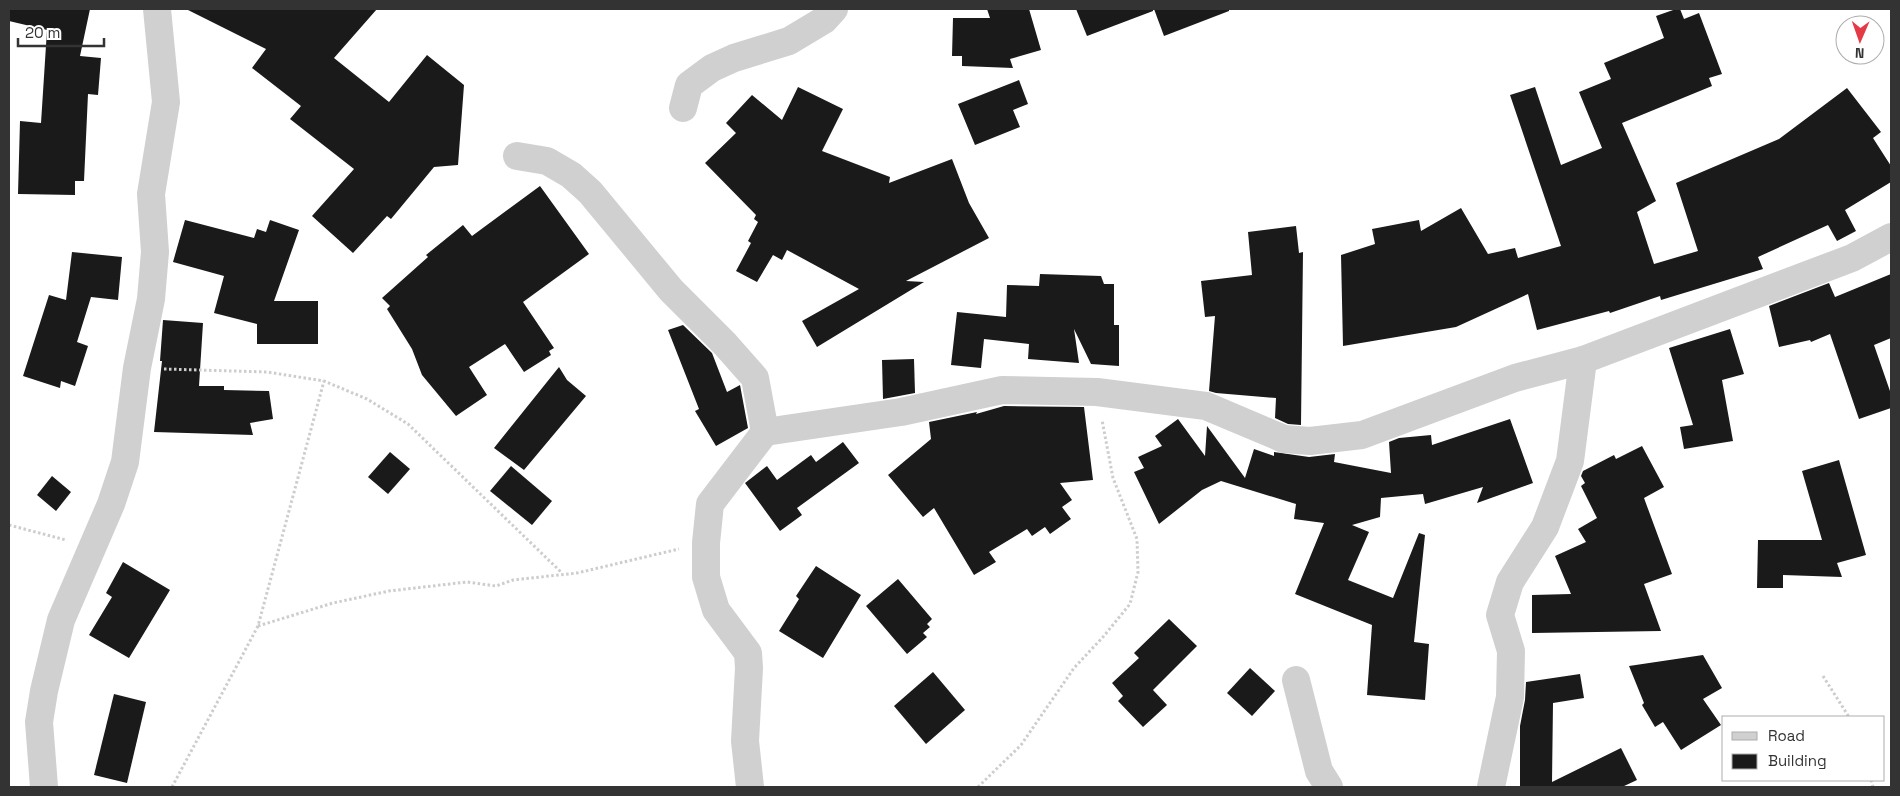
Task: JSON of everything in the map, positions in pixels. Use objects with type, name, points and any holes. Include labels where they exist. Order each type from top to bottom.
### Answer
[{"type":"street","points":[[44,787],[39,722],[44,691],[61,620],[91,546],[111,504],[125,462],[137,368],[151,299],[155,252],[151,194],[166,102],[157,9]]},
{"type":"street","points":[[683,108],[689,85],[712,68],[734,58],[789,41],[824,20],[834,9]]},
{"type":"street","points":[[517,156],[547,161],[571,175],[590,192],[671,290],[725,344],[755,378],[765,432]]},
{"type":"street","points":[[750,787],[745,741],[748,652],[716,610],[706,577],[706,543],[710,504],[765,432],[901,412],[1002,390],[1097,392],[1206,406],[1284,439],[1310,441],[1362,435],[1515,378],[1583,360],[1852,258],[1891,237]]},
{"type":"street","points":[[1491,787],[1510,697],[1511,651],[1500,615],[1510,582],[1545,527],[1570,461],[1583,360]]},
{"type":"street","points":[[1296,680],[1319,771],[1328,787]]},
{"type":"path","points":[[137,368],[267,372],[324,381],[367,399],[408,424],[562,573]]},
{"type":"path","points":[[172,787],[258,626],[324,381]]},
{"type":"path","points":[[978,787],[1020,745],[1050,705],[1074,668],[1104,637],[1130,604],[1138,572],[1137,539],[1113,478],[1097,392]]},
{"type":"path","points":[[9,525],[91,546]]},
{"type":"path","points":[[258,626],[334,603],[389,591],[468,582],[496,586],[513,580],[562,573],[577,573],[706,543]]},
{"type":"path","points":[[1824,676],[1848,716]]},
{"type":"building","points":[[9,9],[90,9],[80,56],[101,58],[98,95],[88,94],[84,181],[75,181],[75,195],[18,194],[20,121],[41,123],[47,30],[9,21]]},
{"type":"building","points":[[186,9],[377,9],[334,58],[389,102],[427,55],[464,85],[458,165],[434,167],[391,219],[387,216],[353,253],[312,216],[354,169],[290,119],[301,106],[252,68],[266,49]]},
{"type":"building","points":[[987,9],[1029,9],[1041,50],[1010,59],[1013,68],[962,66],[962,56],[952,56],[953,18],[990,18]]},
{"type":"building","points":[[1076,9],[1153,9],[1153,11],[1087,36]]},
{"type":"building","points":[[1154,9],[1229,9],[1229,11],[1164,36]]},
{"type":"building","points":[[1680,9],[1684,19],[1699,13],[1722,74],[1709,78],[1712,86],[1622,123],[1656,201],[1637,212],[1654,264],[1698,251],[1676,183],[1779,139],[1847,88],[1881,132],[1873,138],[1891,166],[1891,182],[1845,210],[1856,231],[1837,241],[1828,225],[1758,257],[1763,269],[1661,300],[1660,296],[1610,313],[1609,311],[1537,330],[1528,294],[1456,327],[1343,346],[1341,255],[1375,244],[1372,229],[1419,220],[1421,231],[1461,208],[1488,254],[1515,248],[1518,258],[1561,246],[1510,95],[1535,87],[1561,165],[1602,148],[1579,92],[1611,79],[1604,63],[1664,38],[1656,16]]},
{"type":"building","points":[[1019,80],[1028,104],[1013,110],[1020,127],[975,145],[958,104]]},
{"type":"building","points":[[798,87],[843,109],[822,151],[890,177],[889,183],[952,159],[969,203],[989,238],[906,281],[924,282],[817,347],[802,321],[859,289],[787,250],[782,260],[773,255],[757,282],[736,271],[751,243],[748,241],[758,222],[754,219],[756,215],[705,163],[736,133],[726,123],[752,95],[782,120]]},
{"type":"building","points":[[540,186],[589,254],[523,302],[554,348],[549,351],[551,355],[524,372],[505,344],[469,367],[487,395],[456,416],[422,375],[412,349],[387,309],[390,306],[382,298],[428,257],[426,255],[463,225],[472,236]]},
{"type":"building","points":[[185,220],[254,238],[257,229],[266,232],[270,220],[299,230],[274,301],[318,301],[318,344],[257,344],[257,324],[214,313],[224,276],[173,262]]},
{"type":"building","points":[[1296,226],[1299,253],[1303,252],[1301,425],[1288,424],[1275,418],[1276,398],[1209,391],[1215,316],[1205,317],[1201,281],[1252,275],[1248,232]]},
{"type":"building","points":[[72,252],[122,257],[118,300],[91,297],[77,342],[88,346],[75,386],[61,381],[60,388],[23,376],[49,295],[66,300]]},
{"type":"building","points":[[1040,274],[1101,276],[1104,284],[1114,284],[1114,325],[1119,325],[1119,366],[1091,364],[1074,329],[1079,363],[1028,359],[1029,344],[984,339],[981,368],[951,365],[957,312],[1006,317],[1007,285],[1039,286]]},
{"type":"building","points":[[1891,274],[1891,338],[1874,345],[1891,394],[1891,408],[1859,419],[1830,334],[1811,342],[1810,340],[1779,347],[1769,306],[1829,283],[1835,297]]},
{"type":"building","points":[[163,320],[203,323],[199,386],[224,386],[224,390],[269,391],[273,419],[250,423],[253,435],[154,432],[162,361],[160,361]]},
{"type":"building","points":[[683,325],[712,353],[727,392],[740,385],[748,428],[716,446],[695,411],[699,409],[668,330]]},
{"type":"building","points":[[1730,329],[1744,374],[1722,380],[1733,441],[1684,449],[1680,427],[1693,425],[1669,348]]},
{"type":"building","points":[[914,359],[915,393],[883,399],[882,360]]},
{"type":"building","points":[[559,367],[567,380],[586,396],[524,470],[494,448]]},
{"type":"building","points":[[1004,406],[1084,407],[1093,480],[1060,483],[1072,500],[1062,507],[1071,519],[1050,534],[1045,527],[1032,536],[1027,529],[989,552],[996,562],[974,575],[934,508],[923,517],[888,475],[931,439],[929,422],[977,412],[976,414]]},
{"type":"building","points":[[1178,419],[1205,456],[1207,426],[1245,478],[1254,449],[1274,456],[1274,452],[1309,457],[1335,454],[1334,462],[1391,473],[1389,442],[1399,438],[1431,435],[1432,445],[1510,419],[1533,483],[1477,503],[1483,487],[1425,504],[1423,494],[1381,498],[1380,517],[1352,525],[1369,532],[1348,580],[1393,598],[1419,533],[1425,535],[1414,642],[1429,644],[1425,700],[1367,695],[1372,625],[1295,594],[1324,523],[1294,519],[1296,504],[1221,481],[1202,490],[1159,524],[1134,472],[1144,468],[1138,457],[1162,446],[1155,436]]},
{"type":"building","points":[[843,442],[859,463],[797,508],[802,515],[780,531],[745,483],[767,466],[777,480],[811,455],[816,462]]},
{"type":"building","points":[[1642,446],[1664,487],[1644,498],[1672,574],[1644,584],[1661,631],[1532,633],[1532,595],[1571,594],[1555,556],[1586,542],[1578,529],[1597,518],[1581,486],[1585,483],[1581,476],[1583,471],[1614,455],[1616,459]]},
{"type":"building","points":[[390,452],[410,469],[388,494],[368,477]]},
{"type":"building","points":[[1839,460],[1866,555],[1837,563],[1842,577],[1783,575],[1783,588],[1757,588],[1758,540],[1822,540],[1802,471]]},
{"type":"building","points":[[511,466],[552,501],[532,525],[490,491]]},
{"type":"building","points":[[52,476],[71,492],[56,511],[37,495]]},
{"type":"building","points":[[123,562],[170,590],[129,658],[89,635],[112,597],[106,593]]},
{"type":"building","points":[[816,566],[861,595],[823,658],[779,631],[799,599],[796,596]]},
{"type":"building","points":[[898,579],[932,619],[927,624],[930,627],[923,633],[927,637],[907,654],[866,606]]},
{"type":"building","points":[[1169,619],[1197,646],[1153,690],[1167,705],[1143,727],[1118,701],[1123,696],[1112,683],[1139,658],[1134,653]]},
{"type":"building","points":[[1703,655],[1722,688],[1703,699],[1721,725],[1681,750],[1663,722],[1655,727],[1642,705],[1644,703],[1629,666]]},
{"type":"building","points":[[1250,668],[1275,691],[1252,716],[1227,693]]},
{"type":"building","points":[[933,672],[965,710],[926,744],[894,706]]},
{"type":"building","points":[[1580,674],[1584,698],[1553,703],[1552,782],[1621,748],[1637,780],[1622,787],[1520,787],[1520,726],[1526,682]]},
{"type":"building","points":[[114,694],[146,702],[127,783],[94,775]]}]
